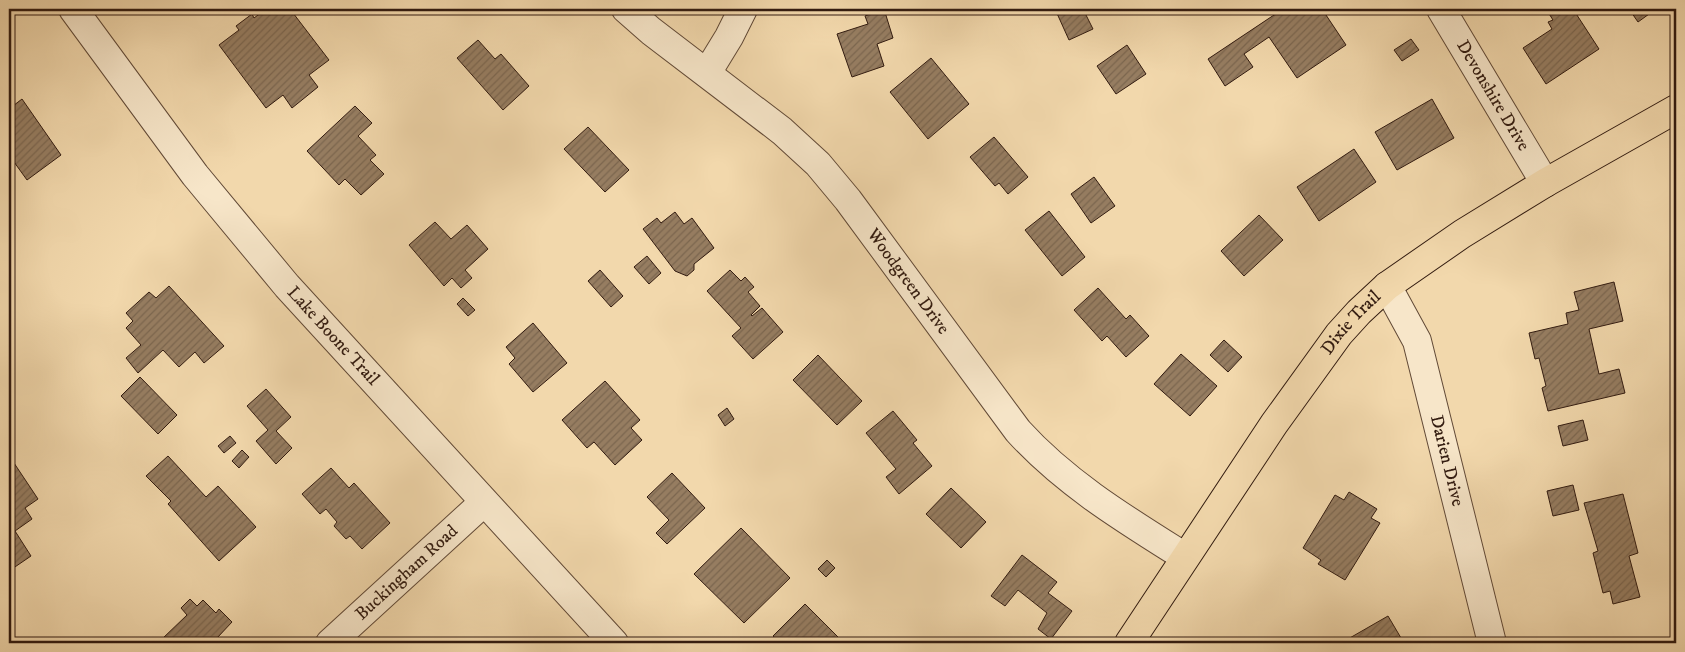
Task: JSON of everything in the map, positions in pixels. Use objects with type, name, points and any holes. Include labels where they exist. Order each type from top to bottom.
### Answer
[{"type":"main road","name":"Dixie Trail","points":[[1129,643],[1309,374],[1339,334],[1387,286],[1462,234],[1545,183],[1676,109]]},
{"type":"street","name":"Lake Boone Trail","points":[[73,9],[195,175],[293,293],[483,503],[614,643]]},
{"type":"street","name":"Woodgreen Drive","points":[[626,9],[782,131],[818,164],[848,200],[1018,431],[1042,458],[1090,494],[1185,557]]},
{"type":"street","points":[[707,73],[729,37],[743,9]]},
{"type":"street","name":"Devonshire Drive","points":[[1441,9],[1545,183]]},
{"type":"street","name":"Darien Drive","points":[[1387,286],[1417,342],[1492,643]]},
{"type":"street","name":"Buckingham Road","points":[[330,643],[483,503]]},
{"type":"building","points":[[266,9],[290,9],[329,60],[309,75],[318,87],[292,108],[283,95],[266,108],[219,45],[239,30],[236,26],[252,14],[254,18]]},
{"type":"building","points":[[884,9],[893,38],[877,44],[884,66],[852,77],[837,34],[868,24],[865,16]]},
{"type":"building","points":[[1055,9],[1083,9],[1093,29],[1069,40]]},
{"type":"building","points":[[1283,9],[1322,9],[1346,45],[1297,78],[1269,37],[1244,54],[1253,67],[1225,86],[1208,59]]},
{"type":"building","points":[[1546,9],[1573,9],[1599,49],[1546,84],[1523,48],[1552,29],[1548,22],[1553,20]]},
{"type":"building","points":[[1629,9],[1656,9],[1638,22]]},
{"type":"building","points":[[1411,39],[1419,50],[1402,61],[1394,50]]},
{"type":"building","points":[[478,40],[495,59],[501,54],[529,86],[503,110],[457,58]]},
{"type":"building","points":[[1127,45],[1146,74],[1116,94],[1097,66]]},
{"type":"building","points":[[931,58],[969,104],[928,139],[890,92]]},
{"type":"building","points":[[22,99],[61,155],[27,180],[9,155],[9,109]]},
{"type":"building","points":[[1432,99],[1454,138],[1397,170],[1375,132]]},
{"type":"building","points":[[355,106],[372,123],[358,136],[376,155],[370,160],[384,174],[361,195],[345,179],[339,185],[307,151]]},
{"type":"building","points":[[588,127],[629,170],[605,192],[564,149]]},
{"type":"building","points":[[994,137],[1028,177],[1008,194],[999,183],[995,186],[970,157]]},
{"type":"building","points":[[1354,149],[1376,182],[1319,221],[1297,187]]},
{"type":"building","points":[[1094,177],[1115,206],[1091,223],[1071,194]]},
{"type":"building","points":[[1049,211],[1085,257],[1062,276],[1025,230]]},
{"type":"building","points":[[675,212],[684,224],[692,218],[714,248],[694,264],[694,270],[687,276],[675,271],[643,229],[657,218],[661,223]]},
{"type":"building","points":[[1259,215],[1283,240],[1244,276],[1221,251]]},
{"type":"building","points":[[435,222],[451,239],[467,225],[488,249],[465,270],[472,278],[461,288],[452,278],[444,286],[409,245]]},
{"type":"building","points":[[647,256],[661,273],[649,284],[634,267]]},
{"type":"building","points":[[600,270],[623,296],[611,307],[588,281]]},
{"type":"building","points":[[730,270],[741,281],[745,277],[754,287],[748,292],[760,306],[751,315],[762,308],[783,332],[753,359],[732,336],[741,328],[707,291]]},
{"type":"building","points":[[1614,282],[1623,321],[1589,329],[1599,374],[1619,369],[1625,393],[1548,411],[1542,388],[1546,386],[1539,358],[1535,359],[1529,333],[1568,324],[1566,313],[1579,310],[1574,292]]},
{"type":"building","points":[[169,286],[224,346],[204,363],[195,352],[179,367],[163,350],[138,373],[126,358],[141,345],[126,328],[133,321],[126,313],[149,292],[156,298]]},
{"type":"building","points":[[1098,288],[1126,319],[1130,315],[1149,336],[1126,357],[1107,336],[1102,341],[1074,310]]},
{"type":"building","points":[[463,298],[475,310],[468,316],[457,304]]},
{"type":"building","points":[[533,323],[567,363],[533,392],[509,364],[515,358],[506,347]]},
{"type":"building","points":[[1224,340],[1242,357],[1228,372],[1210,355]]},
{"type":"building","points":[[1181,354],[1217,386],[1190,416],[1154,384]]},
{"type":"building","points":[[818,355],[862,401],[837,425],[793,380]]},
{"type":"building","points":[[140,377],[177,415],[158,434],[121,396]]},
{"type":"building","points":[[605,381],[640,420],[631,428],[642,440],[615,465],[594,442],[587,448],[562,420]]},
{"type":"building","points":[[266,389],[291,417],[276,431],[292,448],[276,464],[256,441],[268,430],[247,406]]},
{"type":"building","points":[[727,408],[734,419],[725,426],[718,415]]},
{"type":"building","points":[[893,411],[917,440],[913,443],[932,466],[899,494],[886,477],[896,469],[866,433]]},
{"type":"building","points":[[1583,420],[1588,440],[1563,446],[1558,426]]},
{"type":"building","points":[[230,436],[236,443],[224,453],[218,446]]},
{"type":"building","points":[[242,450],[249,457],[239,468],[232,461]]},
{"type":"building","points":[[168,456],[206,497],[218,486],[256,527],[219,561],[168,504],[171,501],[146,476]]},
{"type":"building","points":[[14,463],[38,499],[25,508],[32,519],[15,531],[31,556],[9,571],[9,467]]},
{"type":"building","points":[[331,468],[349,488],[354,483],[390,523],[362,549],[350,536],[346,539],[334,526],[337,522],[326,509],[320,514],[302,494]]},
{"type":"building","points":[[672,473],[705,508],[667,544],[656,533],[669,520],[647,497]]},
{"type":"building","points":[[1573,485],[1579,510],[1553,516],[1547,491]]},
{"type":"building","points":[[951,488],[986,522],[961,548],[926,514]]},
{"type":"building","points":[[1349,492],[1377,509],[1371,518],[1380,523],[1345,580],[1318,564],[1321,560],[1303,548],[1335,495],[1344,500]]},
{"type":"building","points":[[1623,494],[1638,553],[1629,556],[1640,597],[1613,604],[1610,591],[1603,593],[1593,553],[1598,551],[1584,503]]},
{"type":"building","points":[[741,528],[790,578],[744,623],[694,574]]},
{"type":"building","points":[[1022,555],[1057,582],[1048,593],[1072,611],[1051,639],[1038,629],[1047,613],[1018,590],[1005,606],[991,596]]},
{"type":"building","points":[[827,560],[835,568],[826,577],[818,569]]},
{"type":"building","points":[[190,599],[197,606],[203,600],[216,613],[219,609],[232,622],[217,638],[220,641],[218,643],[166,643],[162,639],[187,615],[181,608]]},
{"type":"building","points":[[805,604],[838,637],[832,643],[780,643],[773,636]]},
{"type":"building","points":[[1388,616],[1404,643],[1341,643]]}]
